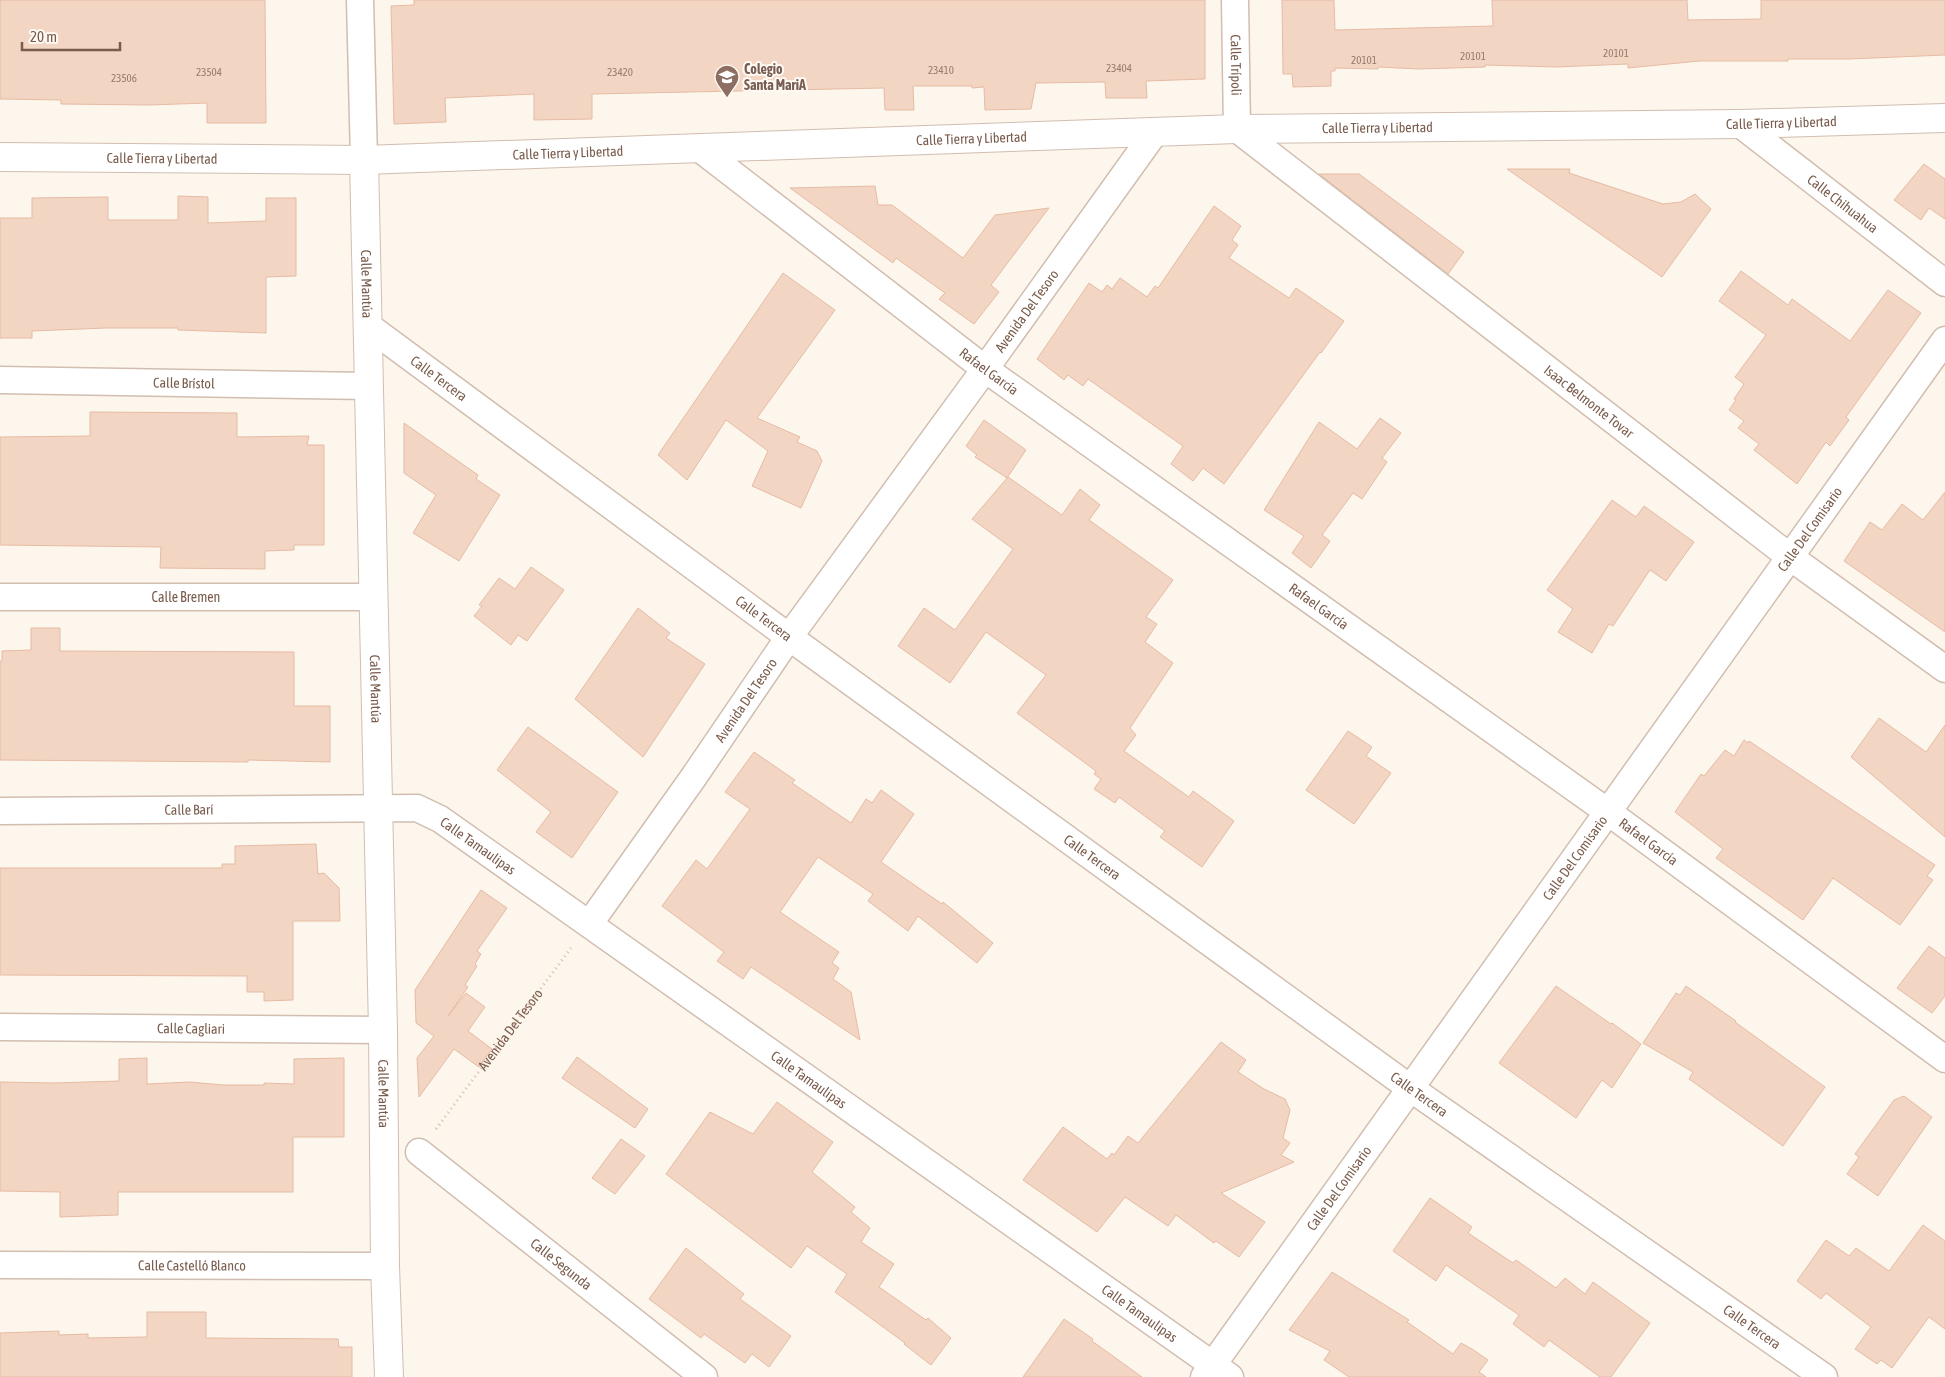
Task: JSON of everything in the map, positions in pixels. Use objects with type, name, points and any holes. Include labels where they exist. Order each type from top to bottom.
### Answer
[{"type":"street","name":"Calle Mantúa","points":[[360,0],[382,1030],[385,1266],[390,1377]]},
{"type":"street","name":"Calle Trípoli","points":[[1235,0],[1237,129]]},
{"type":"street","name":"Calle Tierra y Libertad","points":[[0,157],[364,160],[1237,129],[1740,124],[1945,118]]},
{"type":"street","name":"Calle Chihuahua","points":[[1740,124],[1945,282]]},
{"type":"street","name":"Isaac Belmonte Tovar","points":[[1237,129],[1790,557],[1945,668]]},
{"type":"street","name":"Avenida Del Tesoro","points":[[590,923],[693,778],[789,637],[1155,132]]},
{"type":"street","name":"Rafael García","points":[[699,148],[985,369],[1608,812],[1945,1059]]},
{"type":"street","name":"Calle Tercera","points":[[368,326],[789,637],[1410,1088],[1824,1377]]},
{"type":"street","name":"Calle Del Comisario","points":[[1216,1373],[1410,1088],[1945,340]]},
{"type":"street","name":"Calle Brístol","points":[[0,380],[368,386]]},
{"type":"street","name":"Calle Bremen","points":[[0,597],[373,597]]},
{"type":"street","name":"Calle Barí","points":[[0,811],[377,808]]},
{"type":"street","name":"Calle Tamaulipas","points":[[377,808],[417,808],[440,819],[590,923],[1216,1373]]},
{"type":"street","name":"Calle Cagliari","points":[[0,1027],[382,1030]]},
{"type":"street","name":"Calle Segunda","points":[[419,1152],[704,1377]]},
{"type":"street","name":"Calle Castelló Blanco","points":[[0,1265],[385,1266]]},
{"type":"path","name":"Avenida Del Tesoro","points":[[419,1152],[590,923]]},
{"type":"building","points":[[0,0],[265,0],[266,123],[207,123],[207,103],[149,105],[61,104],[61,100],[0,99]]},
{"type":"building","points":[[414,0],[1205,0],[1205,79],[1146,81],[1147,98],[1106,98],[1105,82],[1036,83],[1031,109],[985,110],[984,87],[972,88],[972,86],[913,86],[914,110],[885,110],[884,88],[592,94],[592,119],[534,120],[534,94],[445,98],[446,122],[394,124],[391,6],[414,5]]},
{"type":"building","points":[[1282,0],[1334,0],[1335,30],[1493,26],[1492,0],[1687,0],[1688,20],[1761,19],[1761,0],[1945,0],[1945,55],[1849,59],[1788,59],[1788,61],[1699,61],[1628,68],[1628,64],[1556,67],[1485,65],[1485,67],[1419,69],[1378,67],[1378,69],[1335,68],[1335,71],[1331,71],[1331,86],[1293,87],[1292,74],[1283,74]]},
{"type":"building","points":[[1924,164],[1945,179],[1945,219],[1929,208],[1921,220],[1894,200]]},
{"type":"building","points":[[1507,169],[1570,169],[1569,173],[1663,204],[1681,202],[1695,194],[1711,209],[1662,277]]},
{"type":"building","points":[[1319,174],[1359,174],[1464,252],[1448,274]]},
{"type":"building","points":[[875,186],[878,205],[892,205],[963,258],[995,215],[1049,208],[991,285],[999,292],[974,324],[939,299],[945,293],[896,258],[893,263],[790,188]]},
{"type":"building","points":[[178,196],[208,197],[208,223],[266,221],[266,198],[296,198],[296,276],[266,277],[266,333],[178,330],[178,328],[106,328],[32,331],[32,338],[0,338],[0,218],[32,218],[32,198],[108,197],[108,220],[178,220]]},
{"type":"building","points":[[1214,206],[1241,226],[1232,240],[1238,245],[1229,258],[1289,298],[1296,288],[1344,321],[1224,484],[1203,468],[1193,481],[1171,464],[1183,446],[1088,379],[1083,386],[1068,375],[1064,380],[1037,359],[1089,283],[1102,292],[1107,285],[1112,289],[1120,278],[1147,297],[1155,286],[1158,288]]},
{"type":"building","points":[[1741,271],[1788,305],[1792,299],[1850,341],[1888,290],[1921,313],[1846,417],[1849,420],[1830,446],[1826,442],[1797,484],[1754,450],[1759,444],[1738,428],[1744,421],[1729,410],[1744,384],[1735,377],[1766,335],[1719,301]]},
{"type":"building","points":[[783,273],[835,310],[757,418],[800,437],[797,442],[817,451],[822,461],[801,508],[752,486],[768,451],[726,420],[687,480],[658,455]]},
{"type":"building","points":[[90,412],[237,413],[237,437],[309,436],[307,445],[324,445],[324,545],[294,545],[294,550],[265,551],[265,569],[160,568],[161,547],[0,545],[0,437],[90,436]]},
{"type":"building","points":[[1380,418],[1401,433],[1382,458],[1387,462],[1362,499],[1353,493],[1322,535],[1330,541],[1311,568],[1292,553],[1304,536],[1264,510],[1319,422],[1357,449]]},
{"type":"building","points":[[984,420],[1026,450],[1007,478],[975,457],[977,455],[966,446]]},
{"type":"building","points":[[404,423],[478,475],[476,479],[500,495],[459,561],[413,533],[436,495],[404,473]]},
{"type":"building","points":[[1008,477],[1062,515],[1080,489],[1100,505],[1089,520],[1173,580],[1146,617],[1157,624],[1145,642],[1173,663],[1130,728],[1136,735],[1124,751],[1189,797],[1193,791],[1234,821],[1202,867],[1160,837],[1165,831],[1119,797],[1115,803],[1094,789],[1101,779],[1094,774],[1096,771],[1017,713],[1046,675],[986,632],[950,683],[898,646],[924,608],[955,630],[1013,549],[972,519]]},
{"type":"building","points":[[1945,492],[1945,632],[1844,561],[1870,522],[1882,530],[1902,504],[1923,520]]},
{"type":"building","points":[[1612,500],[1636,517],[1644,506],[1694,542],[1666,581],[1650,570],[1613,626],[1609,624],[1592,653],[1558,632],[1573,609],[1547,590]]},
{"type":"building","points":[[531,567],[564,590],[527,641],[518,635],[511,645],[474,616],[482,606],[479,605],[499,578],[515,589]]},
{"type":"building","points":[[638,608],[670,633],[666,638],[705,664],[643,757],[575,699]]},
{"type":"building","points":[[31,628],[60,628],[60,651],[294,652],[294,706],[330,706],[330,762],[248,760],[248,762],[0,760],[0,661],[2,661],[2,651],[31,650]]},
{"type":"building","points":[[1879,718],[1926,752],[1945,725],[1945,837],[1851,757]]},
{"type":"building","points":[[528,727],[618,792],[572,858],[536,832],[551,812],[497,770]]},
{"type":"building","points":[[1348,731],[1372,747],[1366,756],[1391,773],[1354,824],[1306,790]]},
{"type":"building","points":[[1744,740],[1748,743],[1749,741],[1935,865],[1927,876],[1933,880],[1900,925],[1833,878],[1803,920],[1716,858],[1723,849],[1675,812],[1701,774],[1704,776],[1725,750],[1734,756]]},
{"type":"building","points":[[754,752],[795,780],[792,783],[851,823],[866,799],[872,803],[881,790],[914,814],[881,862],[942,904],[943,902],[993,943],[977,963],[918,916],[908,931],[868,901],[873,894],[818,857],[780,912],[839,952],[832,963],[839,968],[833,979],[851,992],[860,1040],[751,967],[743,979],[717,961],[724,952],[662,906],[696,860],[707,869],[750,809],[725,792]]},
{"type":"building","points":[[316,844],[318,874],[324,873],[339,888],[340,921],[293,921],[293,1000],[264,1001],[264,992],[247,992],[247,976],[0,975],[0,868],[222,868],[222,864],[235,864],[235,846]]},
{"type":"building","points":[[481,890],[507,908],[477,951],[481,954],[475,964],[477,966],[465,985],[468,987],[448,1016],[466,993],[485,1007],[468,1031],[492,1049],[479,1067],[454,1049],[419,1097],[417,1058],[434,1036],[416,1023],[415,990]]},
{"type":"building","points":[[1929,946],[1945,958],[1945,996],[1932,1013],[1897,988]]},
{"type":"building","points":[[1556,986],[1641,1044],[1612,1088],[1602,1080],[1576,1118],[1499,1063]]},
{"type":"building","points":[[1686,986],[1825,1087],[1783,1146],[1689,1079],[1693,1072],[1643,1043],[1676,993],[1680,995]]},
{"type":"building","points":[[1221,1042],[1246,1060],[1238,1072],[1264,1089],[1285,1099],[1290,1110],[1283,1138],[1290,1143],[1281,1155],[1294,1162],[1221,1193],[1265,1222],[1239,1257],[1216,1241],[1214,1243],[1176,1215],[1168,1226],[1125,1197],[1097,1232],[1023,1180],[1063,1127],[1107,1159],[1112,1153],[1114,1155],[1128,1136],[1138,1143]]},
{"type":"building","points":[[577,1057],[648,1109],[635,1128],[562,1078]]},
{"type":"building","points":[[147,1058],[147,1084],[190,1082],[223,1085],[264,1085],[264,1083],[294,1084],[294,1059],[344,1058],[344,1137],[293,1137],[293,1192],[118,1192],[118,1215],[60,1217],[60,1192],[0,1191],[0,1082],[119,1081],[119,1059]]},
{"type":"building","points":[[1904,1096],[1932,1117],[1878,1196],[1847,1174],[1859,1157],[1855,1154],[1894,1100]]},
{"type":"building","points":[[777,1102],[833,1142],[812,1172],[855,1207],[851,1212],[870,1228],[861,1242],[894,1264],[879,1287],[926,1320],[928,1318],[951,1338],[931,1365],[905,1343],[835,1292],[847,1274],[807,1246],[791,1268],[666,1174],[710,1112],[753,1134]]},
{"type":"building","points":[[621,1139],[645,1156],[615,1194],[592,1178]]},
{"type":"building","points":[[1430,1198],[1472,1227],[1468,1233],[1513,1263],[1516,1260],[1556,1288],[1565,1278],[1585,1294],[1593,1282],[1650,1323],[1611,1377],[1600,1377],[1549,1340],[1544,1347],[1513,1324],[1519,1315],[1446,1265],[1436,1281],[1393,1251]]},
{"type":"building","points":[[1923,1225],[1945,1241],[1945,1329],[1929,1317],[1892,1368],[1881,1360],[1877,1364],[1855,1349],[1871,1327],[1826,1293],[1821,1299],[1797,1281],[1826,1240],[1849,1256],[1856,1248],[1889,1271]]},
{"type":"building","points":[[686,1248],[744,1294],[740,1299],[791,1336],[769,1367],[752,1354],[745,1363],[704,1334],[701,1338],[649,1299]]},
{"type":"building","points":[[1332,1272],[1409,1320],[1407,1322],[1453,1354],[1461,1343],[1472,1349],[1488,1360],[1479,1372],[1486,1377],[1349,1377],[1324,1360],[1330,1351],[1289,1330]]},
{"type":"building","points":[[147,1312],[206,1312],[206,1338],[338,1339],[339,1347],[352,1347],[352,1377],[0,1377],[0,1333],[59,1331],[59,1335],[88,1334],[88,1338],[147,1337]]},
{"type":"building","points":[[1064,1319],[1093,1339],[1092,1341],[1142,1377],[1023,1377]]},
{"type":"place","name":"Colegio Santa MariA","points":[[727,98]]}]
